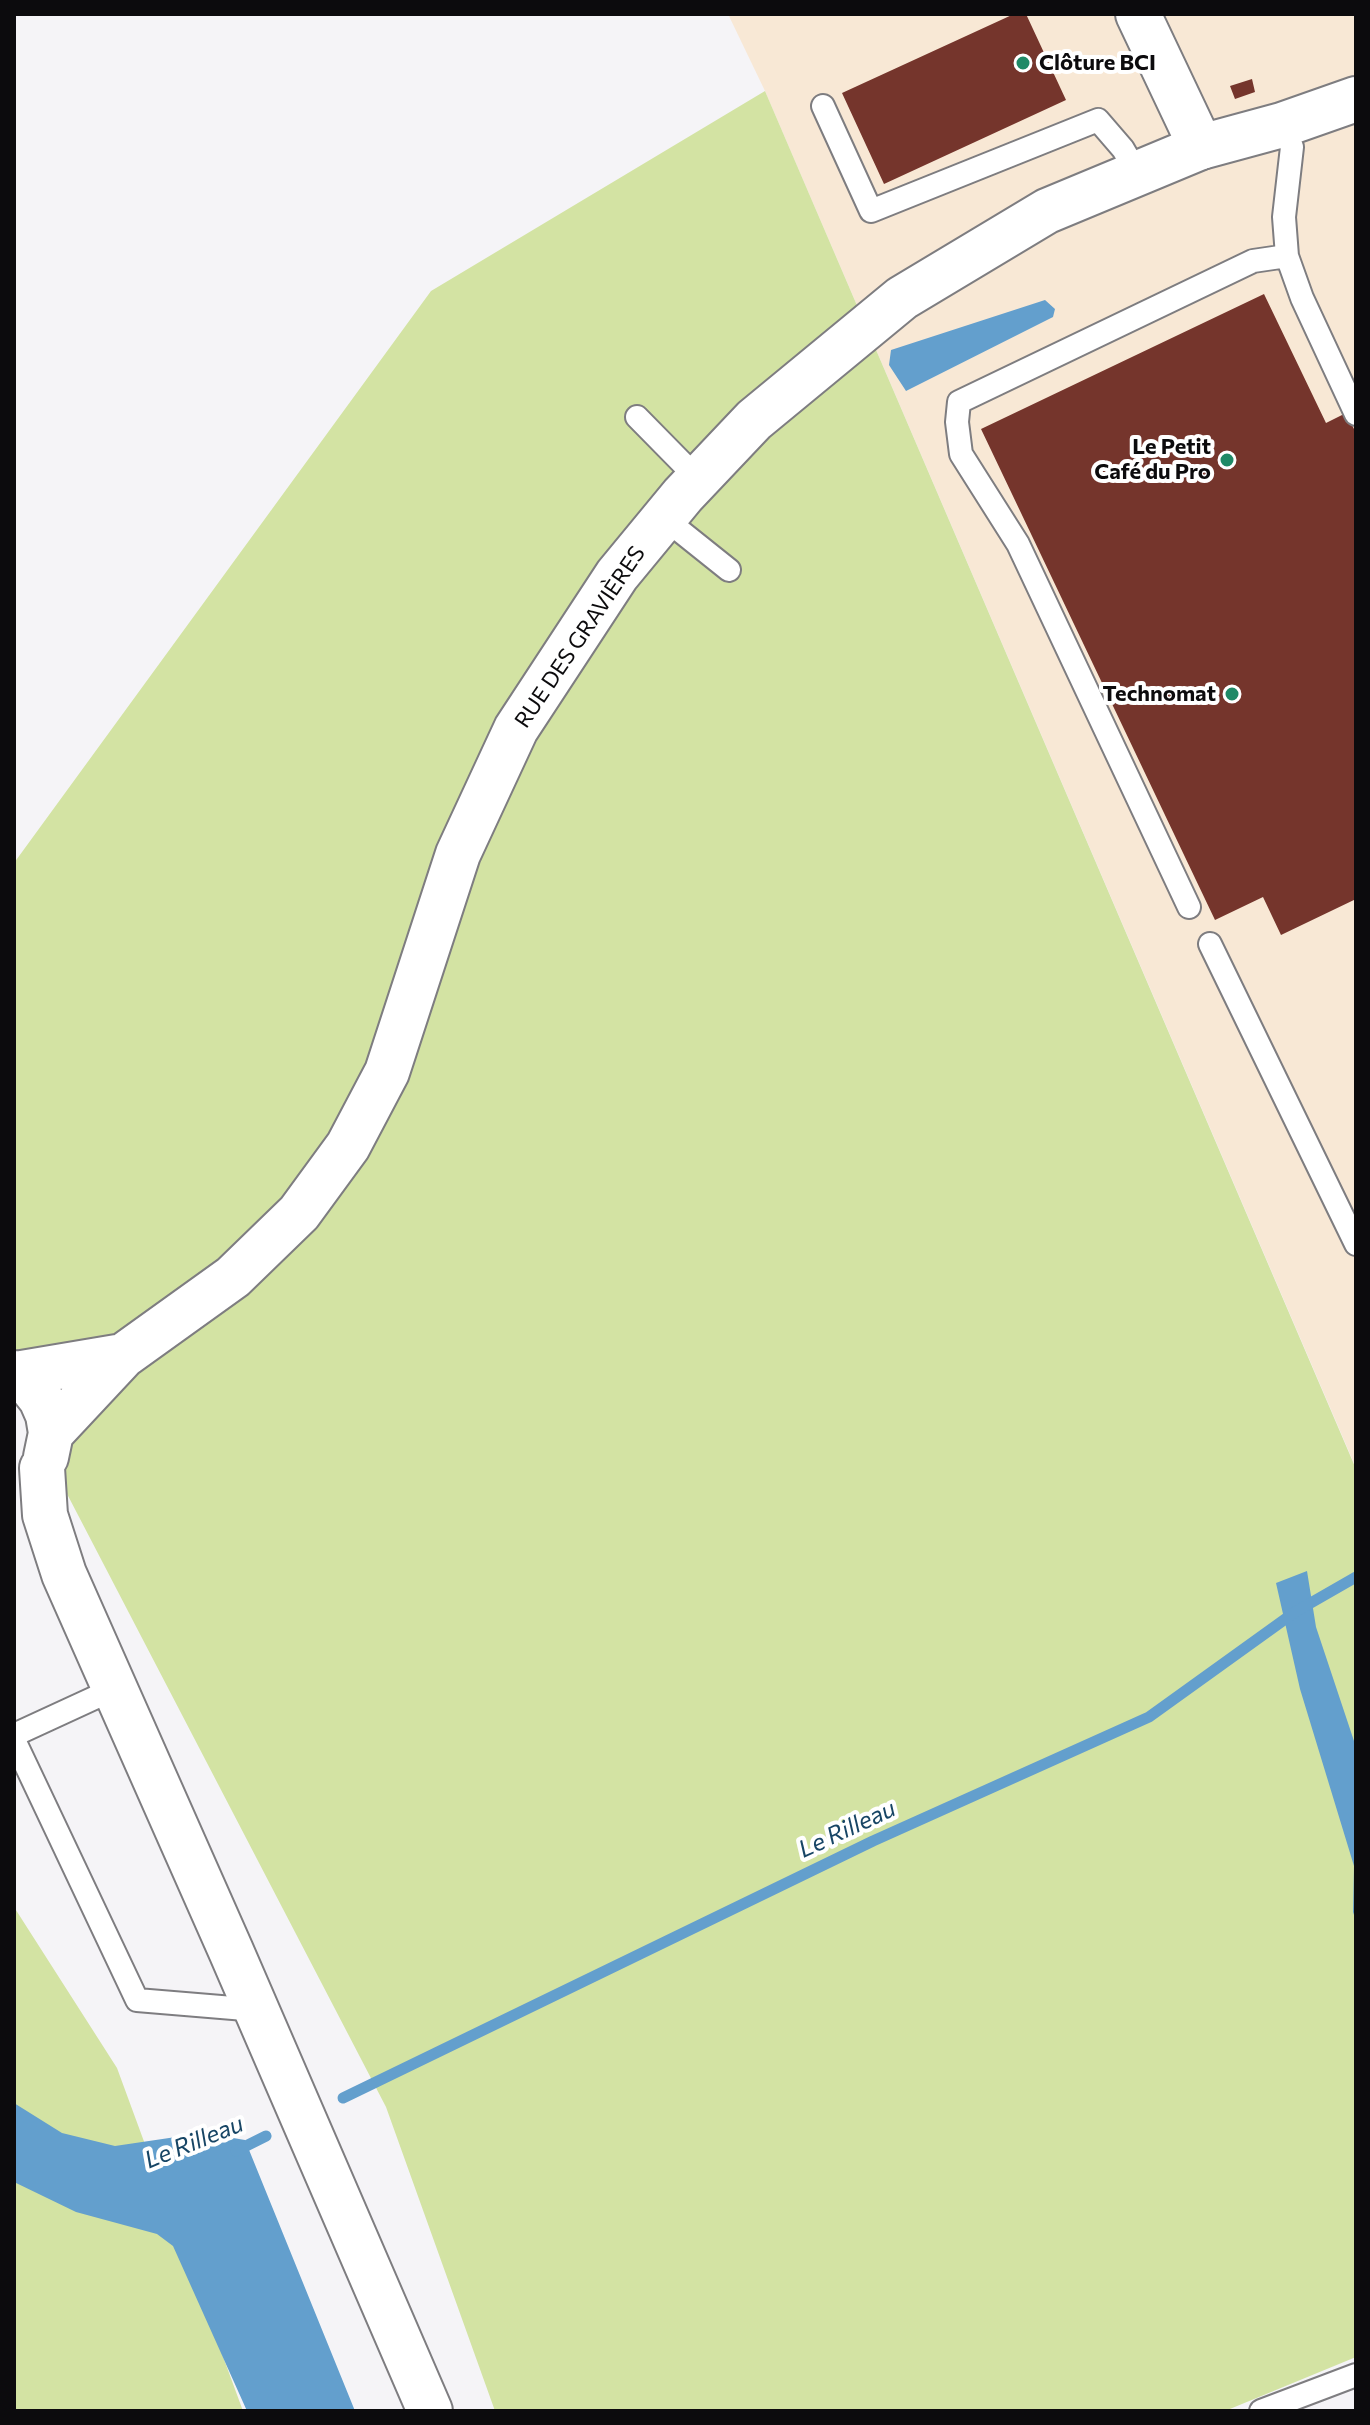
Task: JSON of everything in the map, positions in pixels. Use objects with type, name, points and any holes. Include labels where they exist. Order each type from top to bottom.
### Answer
[{"type":"main road","points":[[1138,14],[1201,147]]},
{"type":"main road","name":"RUE DES GRAVIÈRES","points":[[35,1465],[123,1356],[233,1277],[299,1213],[348,1146],[387,1072],[458,854],[516,729],[617,575],[698,479],[754,420],[902,298],[1047,211],[1201,147],[1282,125],[1356,99]]},
{"type":"main road","name":"RUE DES GRAVIÈRES","points":[[15,1374],[123,1356]]},
{"type":"main road","points":[[15,1374],[30,1385],[48,1415],[35,1465],[45,1515],[64,1574],[430,2411]]},
{"type":"main road","points":[[14,1523],[64,1574]]},
{"type":"lane","points":[[823,106],[871,211],[1098,120],[1123,149],[1137,173]]},
{"type":"lane","points":[[1282,125],[1292,147],[1284,217],[1287,256],[1302,298],[1356,414]]},
{"type":"lane","points":[[1189,907],[1018,544],[961,454],[957,422],[959,402],[1253,261],[1287,256]]},
{"type":"lane","points":[[637,417],[698,479]]},
{"type":"lane","points":[[664,518],[729,570]]},
{"type":"lane","points":[[1210,944],[1356,1244]]},
{"type":"lane","points":[[116,1688],[14,1737],[137,2000],[257,2010]]},
{"type":"lane","points":[[1261,2411],[1356,2375]]},
{"type":"shaded area","points":[[728,14],[1356,14],[1356,1468],[765,91]]},
{"type":"green space","points":[[765,91],[1356,1469],[1356,2357],[1225,2411],[495,2411],[386,2107],[14,1392],[14,863],[431,291]]},
{"type":"green space","points":[[14,1907],[117,2068],[243,2411],[14,2411]]},
{"type":"water","points":[[1045,300],[1055,309],[1053,317],[906,391],[889,365],[891,350]]},
{"type":"water","points":[[1307,1571],[1316,1627],[1356,1747],[1356,1921],[1353,1912],[1354,1866],[1300,1689],[1276,1583]]},
{"type":"water","points":[[14,2103],[62,2133],[115,2146],[203,2133],[245,2140],[355,2411],[247,2411],[173,2246],[157,2234],[76,2212],[14,2182]]},
{"type":"building","points":[[1014,14],[1026,14],[1066,100],[884,184],[842,93]]},
{"type":"building","points":[[1252,79],[1255,92],[1235,99],[1230,86]]},
{"type":"building","name":"Technomat","points":[[1264,294],[1326,423],[1346,413],[1356,433],[1356,899],[1281,935],[1263,897],[1215,920],[981,429]]},
{"type":"waterway","name":"Le Rilleau","points":[[343,2098],[873,1841],[1149,1717],[1295,1612],[1356,1577]]},
{"type":"waterway","name":"Le Rilleau","points":[[236,2151],[266,2136]]},
{"type":"place","name":"Clôture BCI","points":[[1023,63]]},
{"type":"place","name":"Le Petit Café du Pro","points":[[1227,460]]},
{"type":"place","name":"Technomat","points":[[1232,694]]}]
